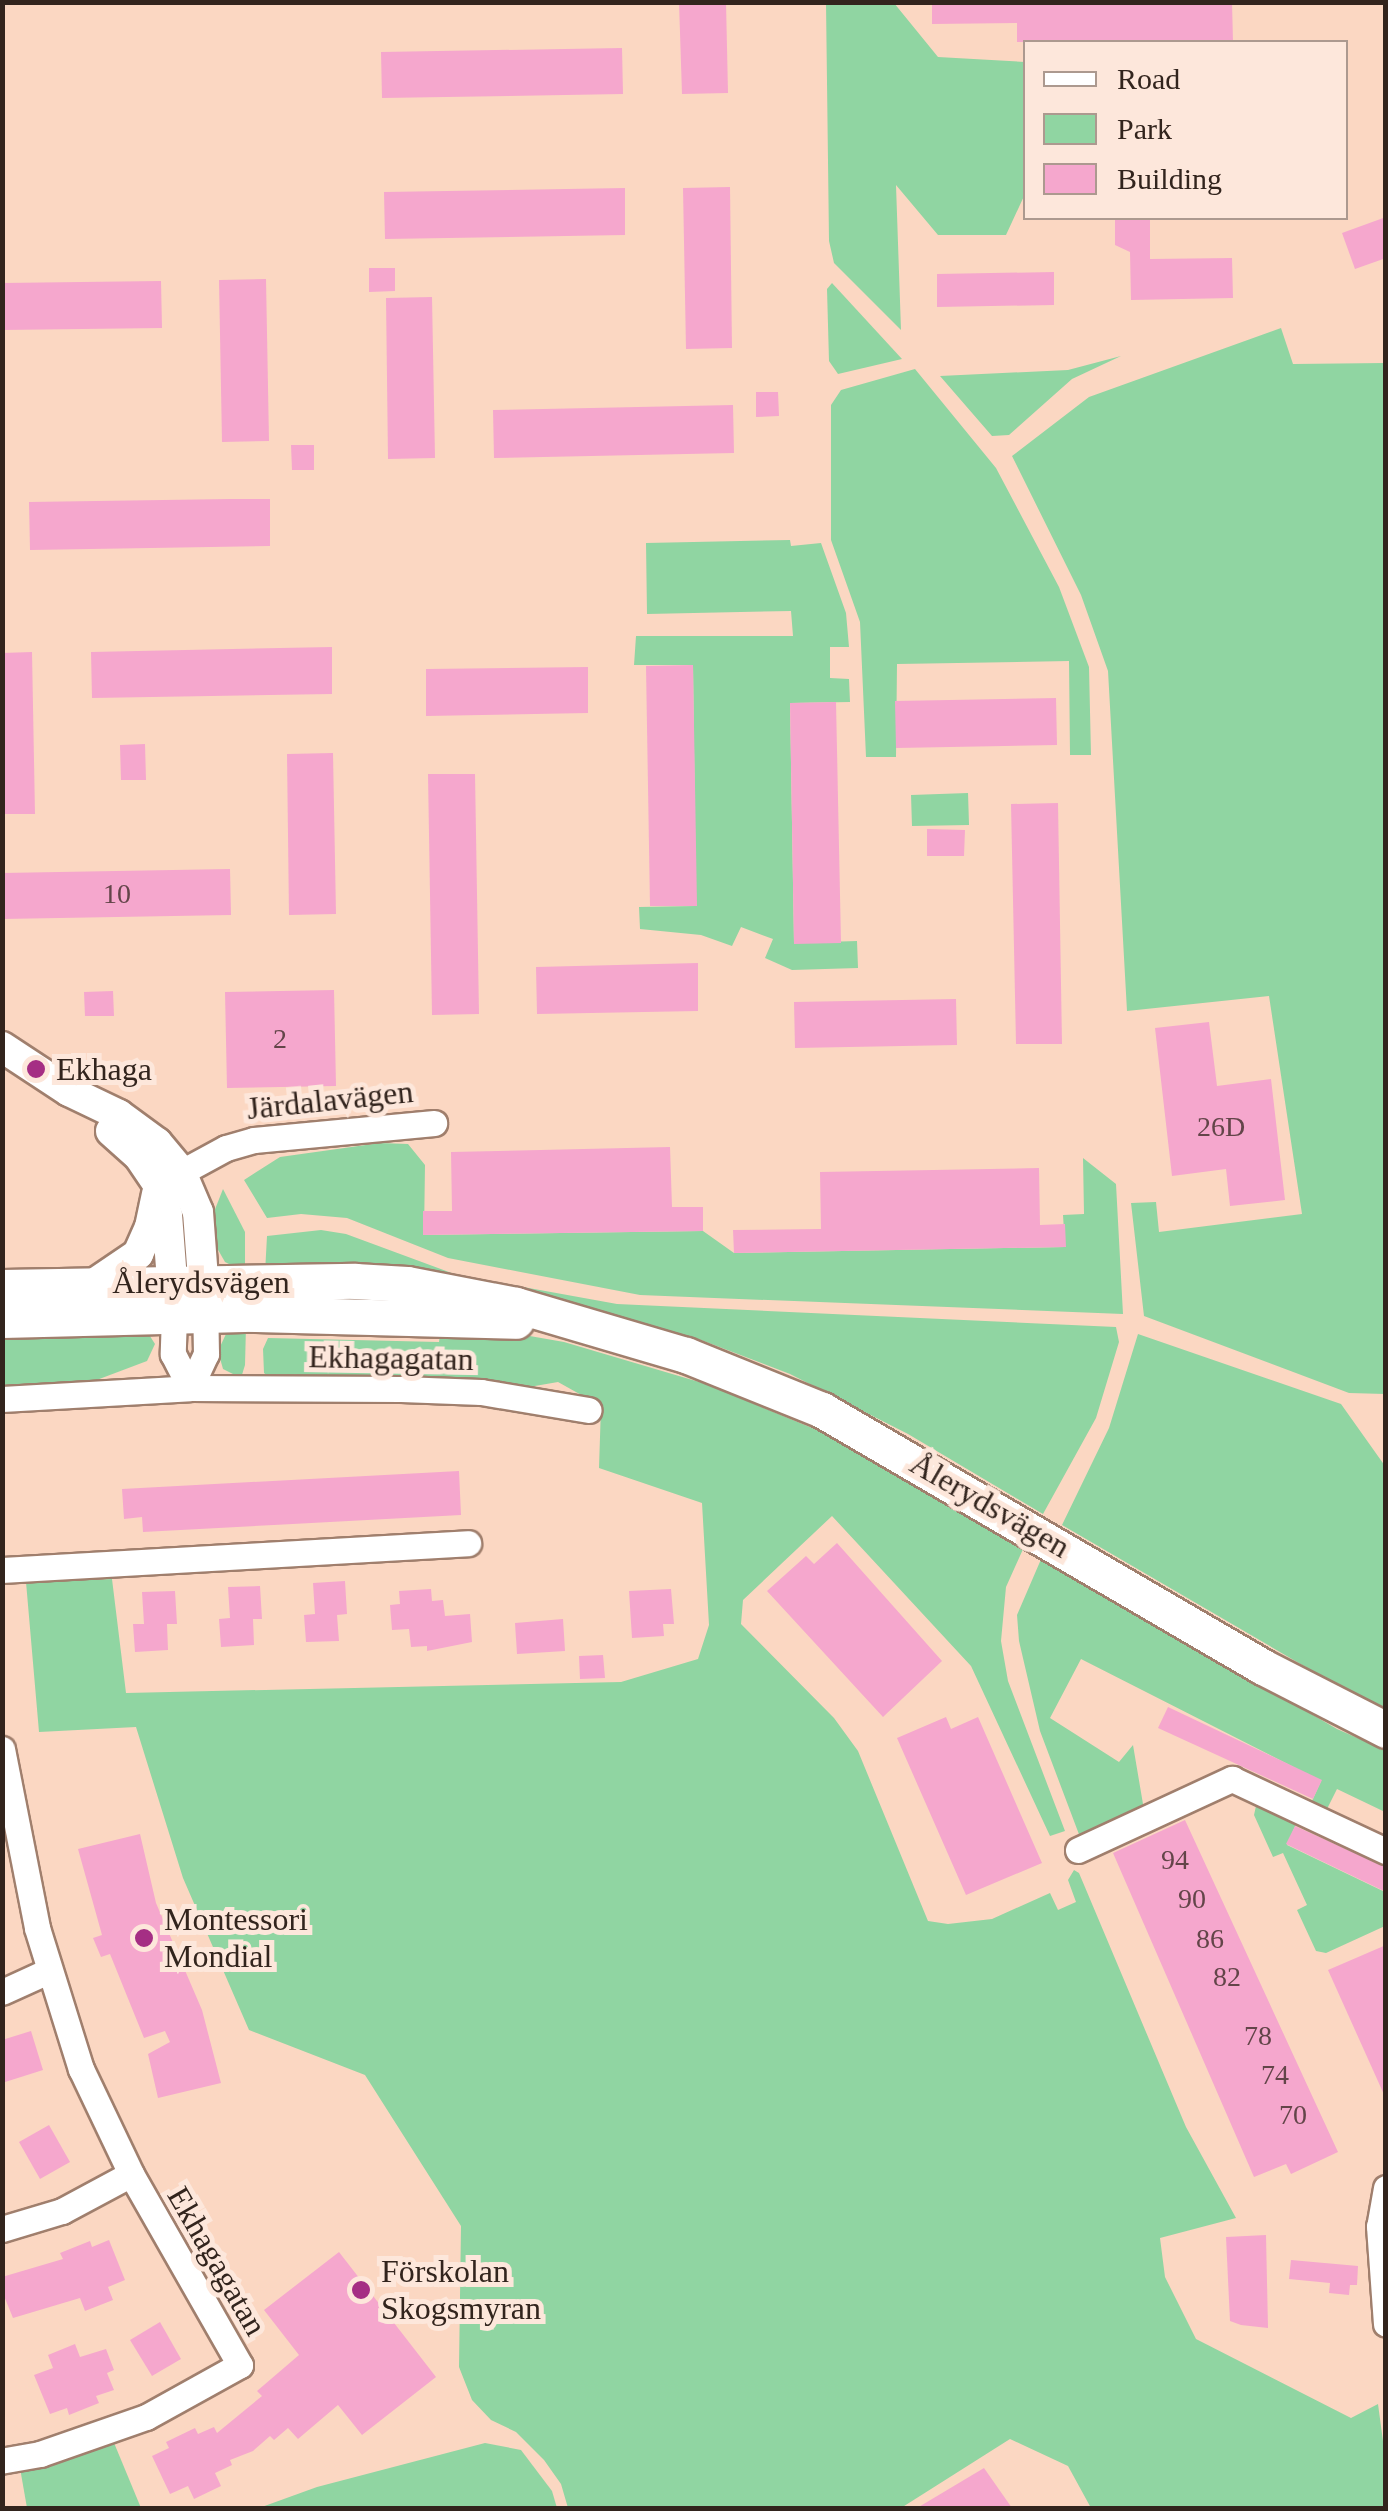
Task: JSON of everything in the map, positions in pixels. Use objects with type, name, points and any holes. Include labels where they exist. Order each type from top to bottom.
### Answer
[{"type":"main road","name":"Ålerydsvägen","points":[[2,1287],[97,1282],[189,1299],[574,1324],[686,1355],[822,1410],[1264,1667],[1386,1730]]},
{"type":"main road","name":"Ålerydsvägen","points":[[2,1320],[189,1299]]},
{"type":"street","points":[[2,1047],[69,1091],[139,1156],[170,1179],[198,1212],[189,1299],[173,1354],[190,1388]]},
{"type":"street","name":"Järdalavägen","points":[[170,1179],[226,1148],[254,1140],[434,1123]]},
{"type":"street","points":[[97,1282],[138,1254],[170,1179]]},
{"type":"street","name":"Ekhagagatan","points":[[2,1399],[190,1388],[481,1392],[588,1410]]},
{"type":"street","points":[[2,1570],[468,1543]]},
{"type":"street","name":"Ekhagagatan","points":[[2,1749],[13,1872],[82,2068],[130,2174],[240,2365],[146,2416],[40,2454],[2,2461]]},
{"type":"street","points":[[1078,1850],[1232,1779],[1386,1851]]},
{"type":"street","points":[[2,1992],[48,1970]]},
{"type":"street","name":"Ekhagagatan","points":[[2,2229],[62,2211],[130,2174]]},
{"type":"street","points":[[1386,2188],[1379,2226],[1386,2324]]},
{"type":"green space","points":[[826,3],[894,3],[938,57],[1023,62],[1023,198],[1006,235],[938,235],[896,185],[901,330],[834,263],[829,241]]},
{"type":"green space","points":[[832,283],[902,359],[838,374],[829,361],[827,289]]},
{"type":"green space","points":[[1281,328],[1293,364],[1385,363],[1385,1394],[1349,1393],[1144,1316],[1131,1203],[1156,1202],[1159,1232],[1302,1214],[1269,996],[1127,1011],[1108,671],[1081,595],[1012,456],[1089,397]]},
{"type":"green space","points":[[1121,356],[1072,379],[1009,435],[992,436],[940,376],[1068,370]]},
{"type":"green space","points":[[915,369],[996,468],[1059,587],[1089,667],[1091,755],[1070,755],[1069,661],[897,664],[896,757],[866,757],[860,622],[831,540],[831,405],[841,390]]},
{"type":"green space","points":[[790,540],[791,546],[821,543],[846,613],[849,647],[830,647],[830,678],[849,679],[850,702],[790,703],[794,943],[857,941],[858,968],[792,970],[765,958],[773,939],[741,927],[732,946],[701,935],[640,929],[639,907],[696,906],[693,665],[634,665],[636,636],[793,636],[791,611],[647,614],[646,543]]},
{"type":"green space","points":[[968,793],[969,825],[912,826],[911,795]]},
{"type":"green space","points":[[380,1143],[408,1144],[425,1165],[424,1235],[703,1231],[734,1253],[1065,1247],[1063,1215],[1084,1214],[1083,1158],[1116,1184],[1123,1314],[640,1295],[448,1258],[347,1218],[301,1214],[267,1218],[244,1180],[280,1157]]},
{"type":"green space","points":[[223,1189],[245,1232],[245,1272],[225,1262],[213,1241],[212,1217]]},
{"type":"green space","points":[[321,1230],[346,1234],[457,1275],[617,1304],[1116,1327],[1119,1342],[1096,1418],[1043,1514],[908,1434],[790,1374],[701,1340],[604,1312],[531,1297],[265,1273],[267,1236]]},
{"type":"green space","points":[[246,1326],[241,1378],[223,1369],[218,1351],[226,1334]]},
{"type":"green space","points":[[2,1331],[148,1333],[155,1344],[147,1361],[94,1381],[3,1387]]},
{"type":"green space","points":[[440,1334],[524,1335],[564,1342],[706,1384],[817,1430],[889,1467],[1024,1547],[1006,1587],[1001,1641],[1008,1681],[1065,1831],[1050,1836],[971,1666],[832,1516],[743,1600],[741,1624],[834,1718],[858,1751],[928,1921],[948,1924],[992,1919],[1050,1893],[1058,1910],[1076,1902],[1068,1880],[1074,1870],[1079,1873],[1186,2127],[1236,2218],[1160,2238],[1165,2277],[1196,2339],[1351,2418],[1378,2404],[1385,2456],[1385,2508],[1091,2508],[1068,2466],[1010,2439],[901,2508],[568,2508],[561,2484],[544,2460],[516,2432],[491,2420],[472,2400],[459,2367],[461,2226],[365,2075],[249,2030],[183,1878],[136,1727],[39,1732],[26,1582],[112,1579],[126,1693],[621,1682],[698,1659],[709,1625],[702,1503],[599,1468],[601,1406],[558,1382],[529,1387],[460,1377],[269,1377],[264,1373],[263,1349],[268,1338],[439,1342]]},
{"type":"green space","points":[[1138,1334],[1341,1404],[1385,1466],[1385,1708],[1340,1687],[1062,1525],[1109,1428]]},
{"type":"green space","points":[[1042,1557],[1337,1729],[1385,1750],[1385,1812],[1337,1789],[1327,1809],[1312,1801],[1321,1781],[1081,1659],[1050,1718],[1119,1762],[1133,1745],[1143,1804],[1142,1810],[1080,1837],[1040,1731],[1019,1641],[1017,1615]]},
{"type":"green space","points":[[1256,1806],[1296,1824],[1287,1845],[1385,1892],[1385,1926],[1326,1953],[1316,1951],[1297,1910],[1307,1905],[1283,1853],[1273,1857],[1254,1815]]},
{"type":"green space","points":[[112,2438],[141,2508],[27,2508],[20,2468]]},
{"type":"green space","points":[[485,2443],[521,2450],[552,2491],[557,2508],[259,2508],[317,2487]]},
{"type":"building","points":[[679,2],[726,2],[728,93],[682,94]]},
{"type":"building","points":[[932,2],[1232,2],[1233,40],[1017,42],[1017,23],[932,24]]},
{"type":"building","points":[[622,48],[623,94],[382,98],[381,52]]},
{"type":"building","points":[[730,187],[732,348],[686,349],[683,188]]},
{"type":"building","points":[[625,188],[625,235],[385,239],[384,192]]},
{"type":"building","points":[[1386,217],[1386,258],[1355,269],[1342,233]]},
{"type":"building","points":[[1115,220],[1150,220],[1150,259],[1232,258],[1233,298],[1131,300],[1130,252],[1115,245]]},
{"type":"building","points":[[369,268],[395,268],[395,291],[369,292]]},
{"type":"building","points":[[1054,272],[1054,305],[937,307],[937,274]]},
{"type":"building","points":[[266,279],[269,441],[222,442],[219,280]]},
{"type":"building","points":[[161,281],[162,328],[2,330],[2,283]]},
{"type":"building","points":[[432,297],[435,458],[388,459],[386,298]]},
{"type":"building","points":[[756,392],[778,392],[779,416],[756,417]]},
{"type":"building","points":[[733,405],[734,453],[494,458],[493,410]]},
{"type":"building","points":[[291,445],[314,445],[314,470],[292,470]]},
{"type":"building","points":[[270,499],[270,546],[30,550],[29,502]]},
{"type":"building","points":[[332,647],[332,694],[92,698],[91,652]]},
{"type":"building","points":[[32,652],[35,814],[2,814],[2,653]]},
{"type":"building","points":[[693,665],[697,906],[650,906],[646,666]]},
{"type":"building","points":[[588,667],[588,713],[426,716],[426,669]]},
{"type":"building","points":[[1056,698],[1057,745],[896,748],[895,701]]},
{"type":"building","points":[[836,702],[841,943],[794,944],[790,703]]},
{"type":"building","points":[[145,744],[146,780],[121,780],[120,745]]},
{"type":"building","points":[[333,753],[336,914],[289,915],[287,754]]},
{"type":"building","points":[[428,774],[475,774],[479,1014],[432,1015]]},
{"type":"building","points":[[1058,803],[1062,1044],[1016,1044],[1011,804]]},
{"type":"building","points":[[927,829],[965,830],[964,856],[927,856]]},
{"type":"building","points":[[230,869],[231,915],[2,919],[2,873]]},
{"type":"building","points":[[698,963],[698,1011],[537,1014],[536,967]]},
{"type":"building","points":[[334,990],[336,1086],[227,1088],[225,992]]},
{"type":"building","points":[[113,991],[114,1016],[85,1016],[84,992]]},
{"type":"building","points":[[956,999],[957,1045],[795,1048],[794,1002]]},
{"type":"building","points":[[1209,1022],[1217,1086],[1271,1079],[1285,1200],[1230,1206],[1226,1169],[1172,1176],[1155,1028]]},
{"type":"building","points":[[670,1147],[672,1207],[703,1207],[703,1231],[423,1235],[423,1211],[452,1211],[451,1152]]},
{"type":"building","points":[[1039,1168],[1040,1225],[1065,1224],[1066,1247],[734,1253],[733,1230],[821,1229],[820,1172]]},
{"type":"building","points":[[459,1471],[461,1515],[143,1532],[142,1517],[124,1519],[122,1489]]},
{"type":"building","points":[[837,1543],[942,1661],[883,1717],[767,1591],[806,1556],[814,1564]]},
{"type":"building","points":[[345,1581],[347,1614],[337,1615],[339,1641],[306,1642],[304,1615],[315,1614],[313,1583]]},
{"type":"building","points":[[260,1586],[262,1619],[253,1619],[254,1645],[221,1647],[219,1619],[230,1618],[228,1587]]},
{"type":"building","points":[[431,1589],[432,1601],[443,1600],[445,1616],[470,1614],[472,1642],[427,1651],[427,1646],[411,1647],[409,1629],[392,1630],[390,1605],[400,1604],[399,1591]]},
{"type":"building","points":[[671,1589],[674,1624],[663,1624],[664,1636],[632,1638],[629,1591]]},
{"type":"building","points":[[175,1591],[177,1624],[167,1624],[168,1650],[135,1652],[133,1624],[144,1624],[142,1592]]},
{"type":"building","points":[[563,1619],[565,1651],[517,1654],[515,1623]]},
{"type":"building","points":[[603,1655],[605,1678],[580,1679],[579,1656]]},
{"type":"building","points":[[1168,1707],[1322,1780],[1313,1799],[1158,1728]]},
{"type":"building","points":[[946,1717],[951,1729],[978,1717],[1042,1863],[966,1895],[897,1738]]},
{"type":"building","points":[[1185,1820],[1338,2152],[1291,2174],[1286,2164],[1254,2177],[1113,1853]]},
{"type":"building","points":[[1295,1826],[1386,1867],[1386,1892],[1286,1844]]},
{"type":"building","points":[[140,1834],[156,1903],[202,2010],[221,2083],[158,2098],[148,2054],[170,2042],[165,2031],[144,2038],[110,1954],[101,1957],[93,1938],[102,1935],[78,1849]]},
{"type":"building","points":[[1386,1945],[1386,2099],[1328,1970]]},
{"type":"building","points":[[31,2031],[43,2070],[2,2083],[2,2040]]},
{"type":"building","points":[[49,2125],[70,2162],[40,2179],[19,2142]]},
{"type":"building","points":[[1266,2235],[1268,2328],[1241,2325],[1230,2321],[1226,2237]]},
{"type":"building","points":[[109,2240],[125,2280],[108,2287],[113,2300],[85,2311],[80,2298],[13,2318],[2,2291],[2,2277],[63,2259],[60,2253],[90,2241],[92,2247]]},
{"type":"building","points":[[339,2252],[436,2377],[362,2435],[338,2405],[298,2439],[288,2428],[274,2440],[270,2436],[253,2451],[230,2460],[232,2465],[215,2473],[221,2486],[194,2499],[188,2486],[170,2494],[152,2456],[169,2448],[166,2442],[195,2428],[198,2434],[214,2427],[217,2433],[262,2396],[257,2391],[299,2355],[264,2310]]},
{"type":"building","points":[[1291,2260],[1358,2266],[1357,2285],[1350,2285],[1349,2295],[1329,2293],[1330,2283],[1289,2279]]},
{"type":"building","points":[[160,2322],[181,2359],[152,2376],[130,2340]]},
{"type":"building","points":[[75,2344],[80,2357],[106,2349],[114,2370],[107,2373],[114,2390],[96,2396],[99,2403],[69,2415],[67,2408],[50,2414],[34,2375],[53,2368],[48,2355]]},
{"type":"building","points":[[984,2468],[1012,2508],[917,2508]]},
{"type":"place","name":"Ekhaga","points":[[36,1069]]},
{"type":"place","name":"Montessori Mondial","points":[[144,1938]]},
{"type":"place","name":"Förskolan Skogsmyran","points":[[361,2290]]}]
